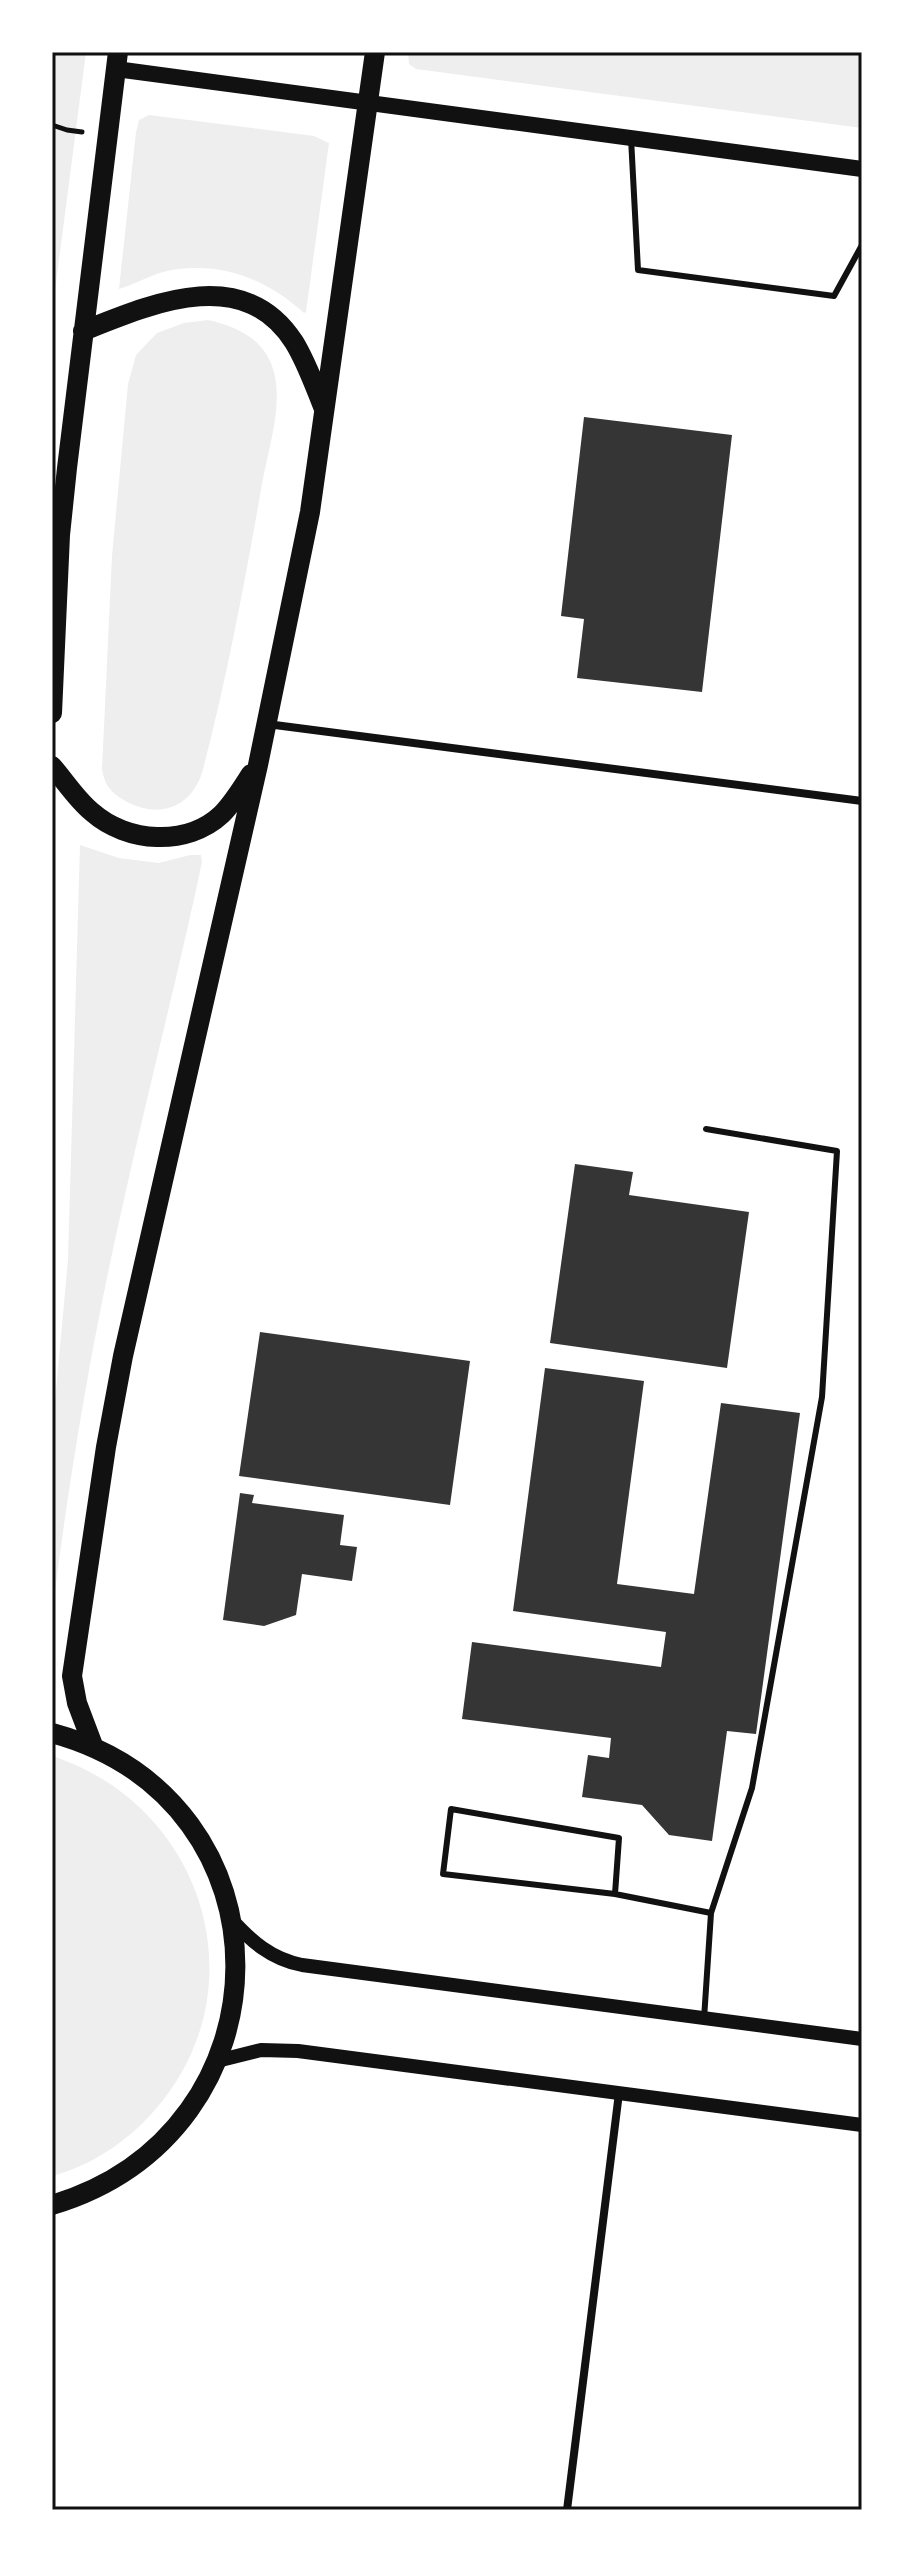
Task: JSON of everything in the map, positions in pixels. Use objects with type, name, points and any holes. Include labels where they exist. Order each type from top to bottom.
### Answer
[{"type":"main road","points":[[94,1748],[77,1703],[72,1676],[111,1419],[145,1256],[258,765],[310,512],[375,52]]},
{"type":"main road","points":[[52,713],[60,535],[117,60],[368,104],[862,169]]},
{"type":"main road","points":[[83,331],[172,299],[205,295],[239,300],[281,326],[294,343],[324,409]]},
{"type":"main road","points":[[52,766],[90,811],[105,822],[136,834],[167,837],[196,830],[222,814],[258,765]]},
{"type":"main road","points":[[52,1733],[94,1748],[125,1765],[181,1815],[211,1861],[231,1919],[236,1954],[229,2026],[217,2061],[189,2112],[150,2155],[101,2187],[52,2205]]},
{"type":"street","points":[[266,724],[862,801]]},
{"type":"street","points":[[231,1919],[256,1944],[290,1963],[862,2039]]},
{"type":"street","points":[[217,2061],[248,2052],[274,2049],[862,2125]]},
{"type":"street","points":[[567,2510],[619,2093]]},
{"type":"lane","points":[[631,138],[638,270],[834,296],[862,245]]},
{"type":"lane","points":[[704,2019],[711,1913],[752,1788],[822,1397],[837,1151],[706,1129]]},
{"type":"lane","points":[[615,1894],[619,1838],[451,1809],[443,1874],[615,1894],[711,1913]]},
{"type":"shaded area","points":[[52,52],[86,52],[52,314]]},
{"type":"shaded area","points":[[408,52],[862,52],[862,128],[416,69],[409,64]]},
{"type":"shaded area","points":[[149,115],[314,136],[329,143],[306,312],[259,282],[226,271],[191,268],[165,271],[119,289],[136,132],[139,120]]},
{"type":"shaded area","points":[[208,320],[238,330],[263,350],[276,383],[276,412],[235,629],[202,773],[189,796],[180,803],[170,808],[147,809],[114,793],[106,783],[102,769],[112,556],[128,384],[136,355],[157,333],[184,323]]},
{"type":"shaded area","points":[[80,845],[119,858],[159,863],[201,855],[202,862],[101,1306],[74,1460],[52,1615],[52,1434],[68,1260]]},
{"type":"shaded area","points":[[52,1756],[104,1780],[147,1815],[180,1858],[200,1906],[209,1958],[205,2011],[187,2063],[154,2111],[108,2151],[81,2166],[52,2176]]},
{"type":"building","points":[[584,417],[732,435],[702,692],[577,678],[584,619],[561,616]]},
{"type":"building","points":[[575,1164],[633,1172],[629,1195],[749,1212],[727,1368],[550,1343]]},
{"type":"building","points":[[260,1332],[470,1361],[450,1505],[239,1476]]},
{"type":"building","points":[[545,1368],[644,1381],[617,1584],[694,1594],[721,1403],[800,1413],[756,1734],[727,1731],[712,1841],[669,1835],[642,1805],[582,1797],[588,1755],[609,1758],[611,1738],[462,1719],[472,1642],[661,1667],[666,1632],[513,1611]]},
{"type":"building","points":[[240,1493],[254,1495],[252,1503],[344,1515],[340,1545],[357,1547],[352,1581],[302,1574],[296,1615],[264,1626],[223,1620]]}]
